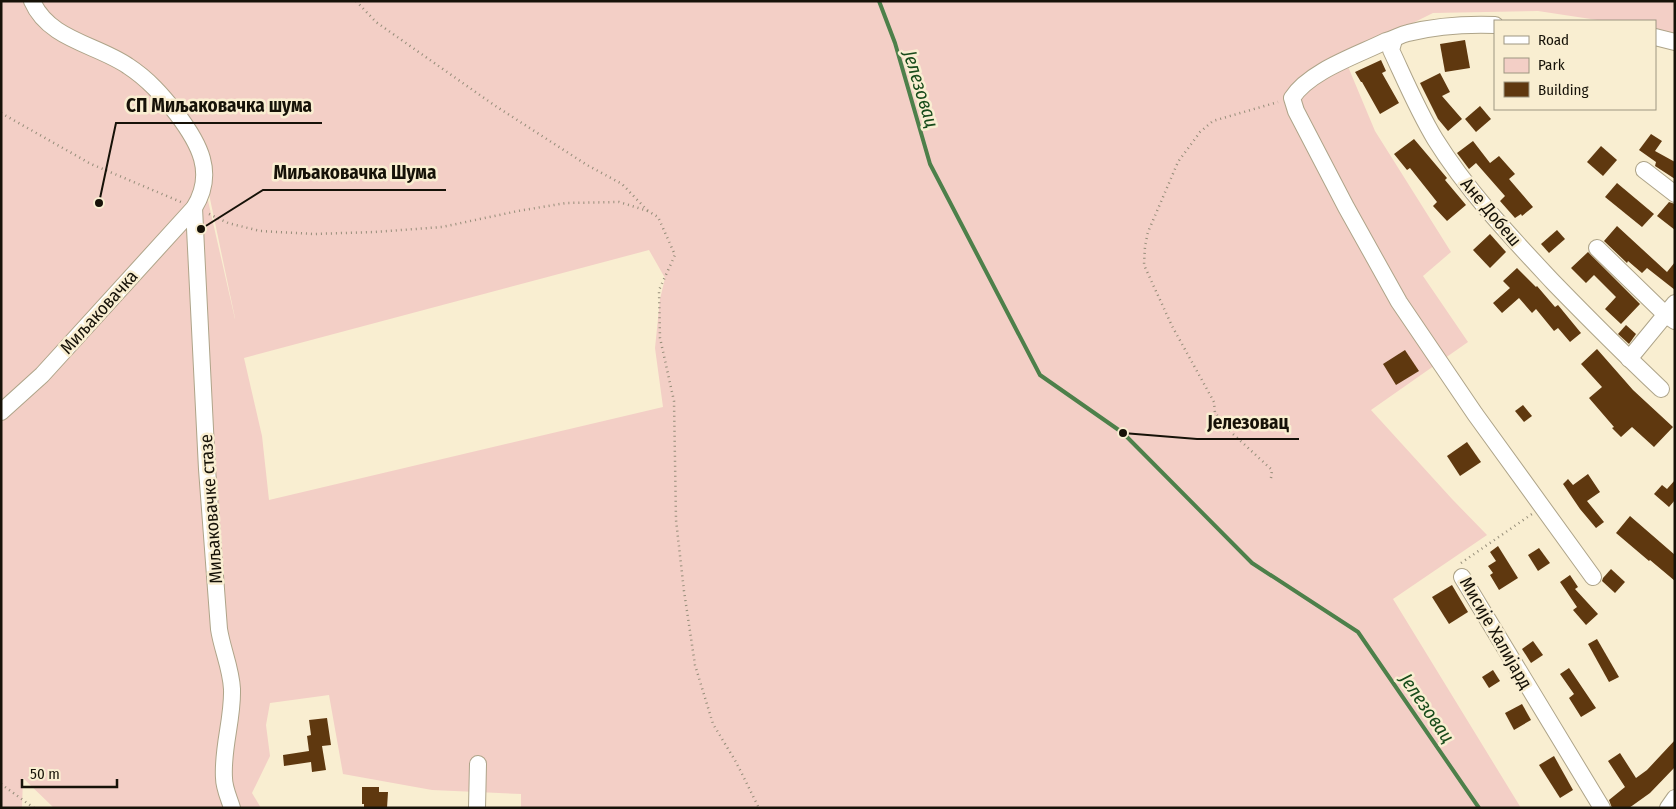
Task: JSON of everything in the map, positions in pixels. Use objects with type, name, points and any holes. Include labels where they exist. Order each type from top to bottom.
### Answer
[{"type":"street","points":[[32,1],[37,12],[50,26],[76,41],[126,64],[146,78],[163,95],[189,130],[197,144],[203,161],[204,183],[200,198],[194,208]]},
{"type":"street","points":[[1494,25],[1430,28],[1406,33],[1394,40],[1386,41],[1336,64],[1296,91],[1292,98],[1296,111],[1346,207],[1399,302],[1541,508],[1592,576]]},
{"type":"street","points":[[1656,37],[1675,42]]},
{"type":"street","name":"Ане Добеш","points":[[1394,40],[1392,50],[1422,114],[1434,138],[1465,182],[1532,261],[1661,389]]},
{"type":"street","points":[[1644,170],[1675,194]]},
{"type":"street","name":"Миљаковачка","points":[[1,412],[42,375],[194,208]]},
{"type":"street","name":"Миљаковачке стазе","points":[[194,208],[207,469],[219,620],[222,645],[231,676],[232,691],[224,771],[226,789],[232,808]]},
{"type":"street","points":[[1597,248],[1672,313],[1629,358]]},
{"type":"street","name":"Мисије Халијард","points":[[1462,577],[1602,808]]},
{"type":"street","points":[[477,808],[478,764]]},
{"type":"street","points":[[220,808],[226,789]]},
{"type":"street","points":[[1668,808],[1675,798]]},
{"type":"path","points":[[356,1],[376,22],[494,105],[587,165],[622,184],[648,211]]},
{"type":"path","points":[[1271,478],[1272,470],[1232,433],[1215,413],[1214,402],[1172,326],[1144,265],[1145,246],[1148,232],[1178,162],[1200,132],[1213,121],[1292,98]]},
{"type":"path","points":[[1,113],[91,164],[228,223],[260,232],[314,234],[442,227],[566,203],[619,202],[648,211],[658,217],[675,255],[659,290],[660,338],[674,400],[676,520],[695,665],[713,724],[736,762],[759,808]]},
{"type":"path","name":"Мисије Халијард","points":[[1462,577],[1460,571],[1462,562],[1541,508]]},
{"type":"path","points":[[1,784],[34,808]]},
{"type":"green space","points":[[1,1],[1675,1],[1675,33],[1656,30],[1656,20],[1597,20],[1538,11],[1433,13],[1344,57],[1375,131],[1451,252],[1423,276],[1468,342],[1371,410],[1487,535],[1393,599],[1521,808],[521,808],[521,794],[432,790],[343,774],[329,695],[270,703],[266,725],[270,756],[252,793],[261,808],[54,808],[23,778],[22,808],[1,808]],"holes":[[[204,170],[235,318],[204,183]],[[649,250],[665,278],[660,299],[655,348],[663,407],[269,500],[262,436],[244,358]]]},
{"type":"building","points":[[1465,40],[1470,68],[1445,72],[1440,44]]},
{"type":"building","points":[[1381,60],[1386,71],[1382,73],[1399,103],[1380,114],[1355,72]]},
{"type":"building","points":[[1440,73],[1450,92],[1442,96],[1462,119],[1448,131],[1438,119],[1420,83]]},
{"type":"building","points":[[1480,106],[1491,119],[1476,132],[1465,119]]},
{"type":"building","points":[[1651,134],[1662,141],[1655,151],[1675,162],[1675,179],[1655,166],[1656,162],[1639,150]]},
{"type":"building","points":[[1414,139],[1447,178],[1445,180],[1466,205],[1447,221],[1433,206],[1437,202],[1410,168],[1407,170],[1394,154]]},
{"type":"building","points":[[1473,141],[1490,163],[1499,156],[1515,174],[1509,179],[1533,207],[1522,216],[1521,214],[1515,218],[1500,201],[1505,196],[1476,163],[1469,169],[1457,153]]},
{"type":"building","points":[[1601,146],[1617,160],[1603,176],[1587,162]]},
{"type":"building","points":[[1617,183],[1654,214],[1642,227],[1605,197]]},
{"type":"building","points":[[1669,202],[1675,204],[1675,230],[1657,216]]},
{"type":"building","points":[[1617,226],[1667,272],[1675,262],[1675,290],[1647,268],[1642,273],[1628,261],[1627,263],[1604,241]]},
{"type":"building","points":[[1557,230],[1565,239],[1549,253],[1541,244]]},
{"type":"building","points":[[1490,234],[1506,252],[1490,268],[1473,250]]},
{"type":"building","points":[[1588,252],[1640,304],[1621,324],[1605,309],[1616,297],[1594,275],[1586,283],[1571,268]]},
{"type":"building","points":[[1517,268],[1537,286],[1555,307],[1558,305],[1581,333],[1570,342],[1558,328],[1554,331],[1536,309],[1532,313],[1519,298],[1502,313],[1493,303],[1510,288],[1503,281]]},
{"type":"building","points":[[1626,325],[1636,334],[1629,344],[1618,334]]},
{"type":"building","points":[[1597,349],[1633,390],[1673,427],[1654,447],[1632,427],[1621,437],[1589,398],[1602,387],[1581,364]]},
{"type":"building","points":[[1405,350],[1419,371],[1396,385],[1383,364]]},
{"type":"building","points":[[1523,405],[1532,416],[1524,422],[1515,411]]},
{"type":"building","points":[[1467,442],[1481,462],[1460,476],[1447,456]]},
{"type":"building","points":[[1588,474],[1600,492],[1587,501],[1604,522],[1596,528],[1563,484],[1568,479],[1573,485]]},
{"type":"building","points":[[1675,480],[1675,500],[1669,507],[1654,494],[1662,485],[1667,489]]},
{"type":"building","points":[[1630,516],[1675,555],[1675,581],[1616,533]]},
{"type":"building","points":[[1498,546],[1518,578],[1499,590],[1490,575],[1493,573],[1488,566],[1496,561],[1490,552]]},
{"type":"building","points":[[1539,548],[1550,563],[1538,571],[1528,555]]},
{"type":"building","points":[[1611,569],[1625,582],[1615,593],[1602,581]]},
{"type":"building","points":[[1570,575],[1578,587],[1575,589],[1598,614],[1586,625],[1573,610],[1577,607],[1560,582]]},
{"type":"building","points":[[1452,585],[1468,612],[1449,624],[1432,597]]},
{"type":"building","points":[[1597,639],[1619,677],[1609,682],[1588,644]]},
{"type":"building","points":[[1533,641],[1543,655],[1531,663],[1522,649]]},
{"type":"building","points":[[1569,668],[1596,708],[1581,717],[1569,698],[1574,694],[1560,674]]},
{"type":"building","points":[[1493,670],[1500,681],[1489,688],[1482,677]]},
{"type":"building","points":[[1522,704],[1531,720],[1514,730],[1505,713]]},
{"type":"building","points":[[327,718],[331,745],[322,746],[326,770],[312,772],[311,762],[284,766],[283,755],[309,751],[307,736],[311,735],[309,720]]},
{"type":"building","points":[[1675,740],[1675,767],[1650,793],[1629,808],[1612,808],[1609,800],[1625,787],[1608,761],[1620,753],[1636,778],[1647,770]]},
{"type":"building","points":[[1554,756],[1573,790],[1560,798],[1539,765]]},
{"type":"building","points":[[362,787],[379,787],[379,792],[388,792],[387,808],[364,808],[364,804],[362,804]]},
{"type":"waterway","name":"Јелезовац","points":[[879,1],[895,43],[930,164],[1040,375],[1123,433],[1252,563],[1358,632],[1479,808]]},
{"type":"place","name":"СП Миљаковачка шума","points":[[99,203]]},
{"type":"place","name":"Миљаковачка Шума","points":[[201,229]]},
{"type":"place","name":"Јелезовац","points":[[1123,433]]}]
